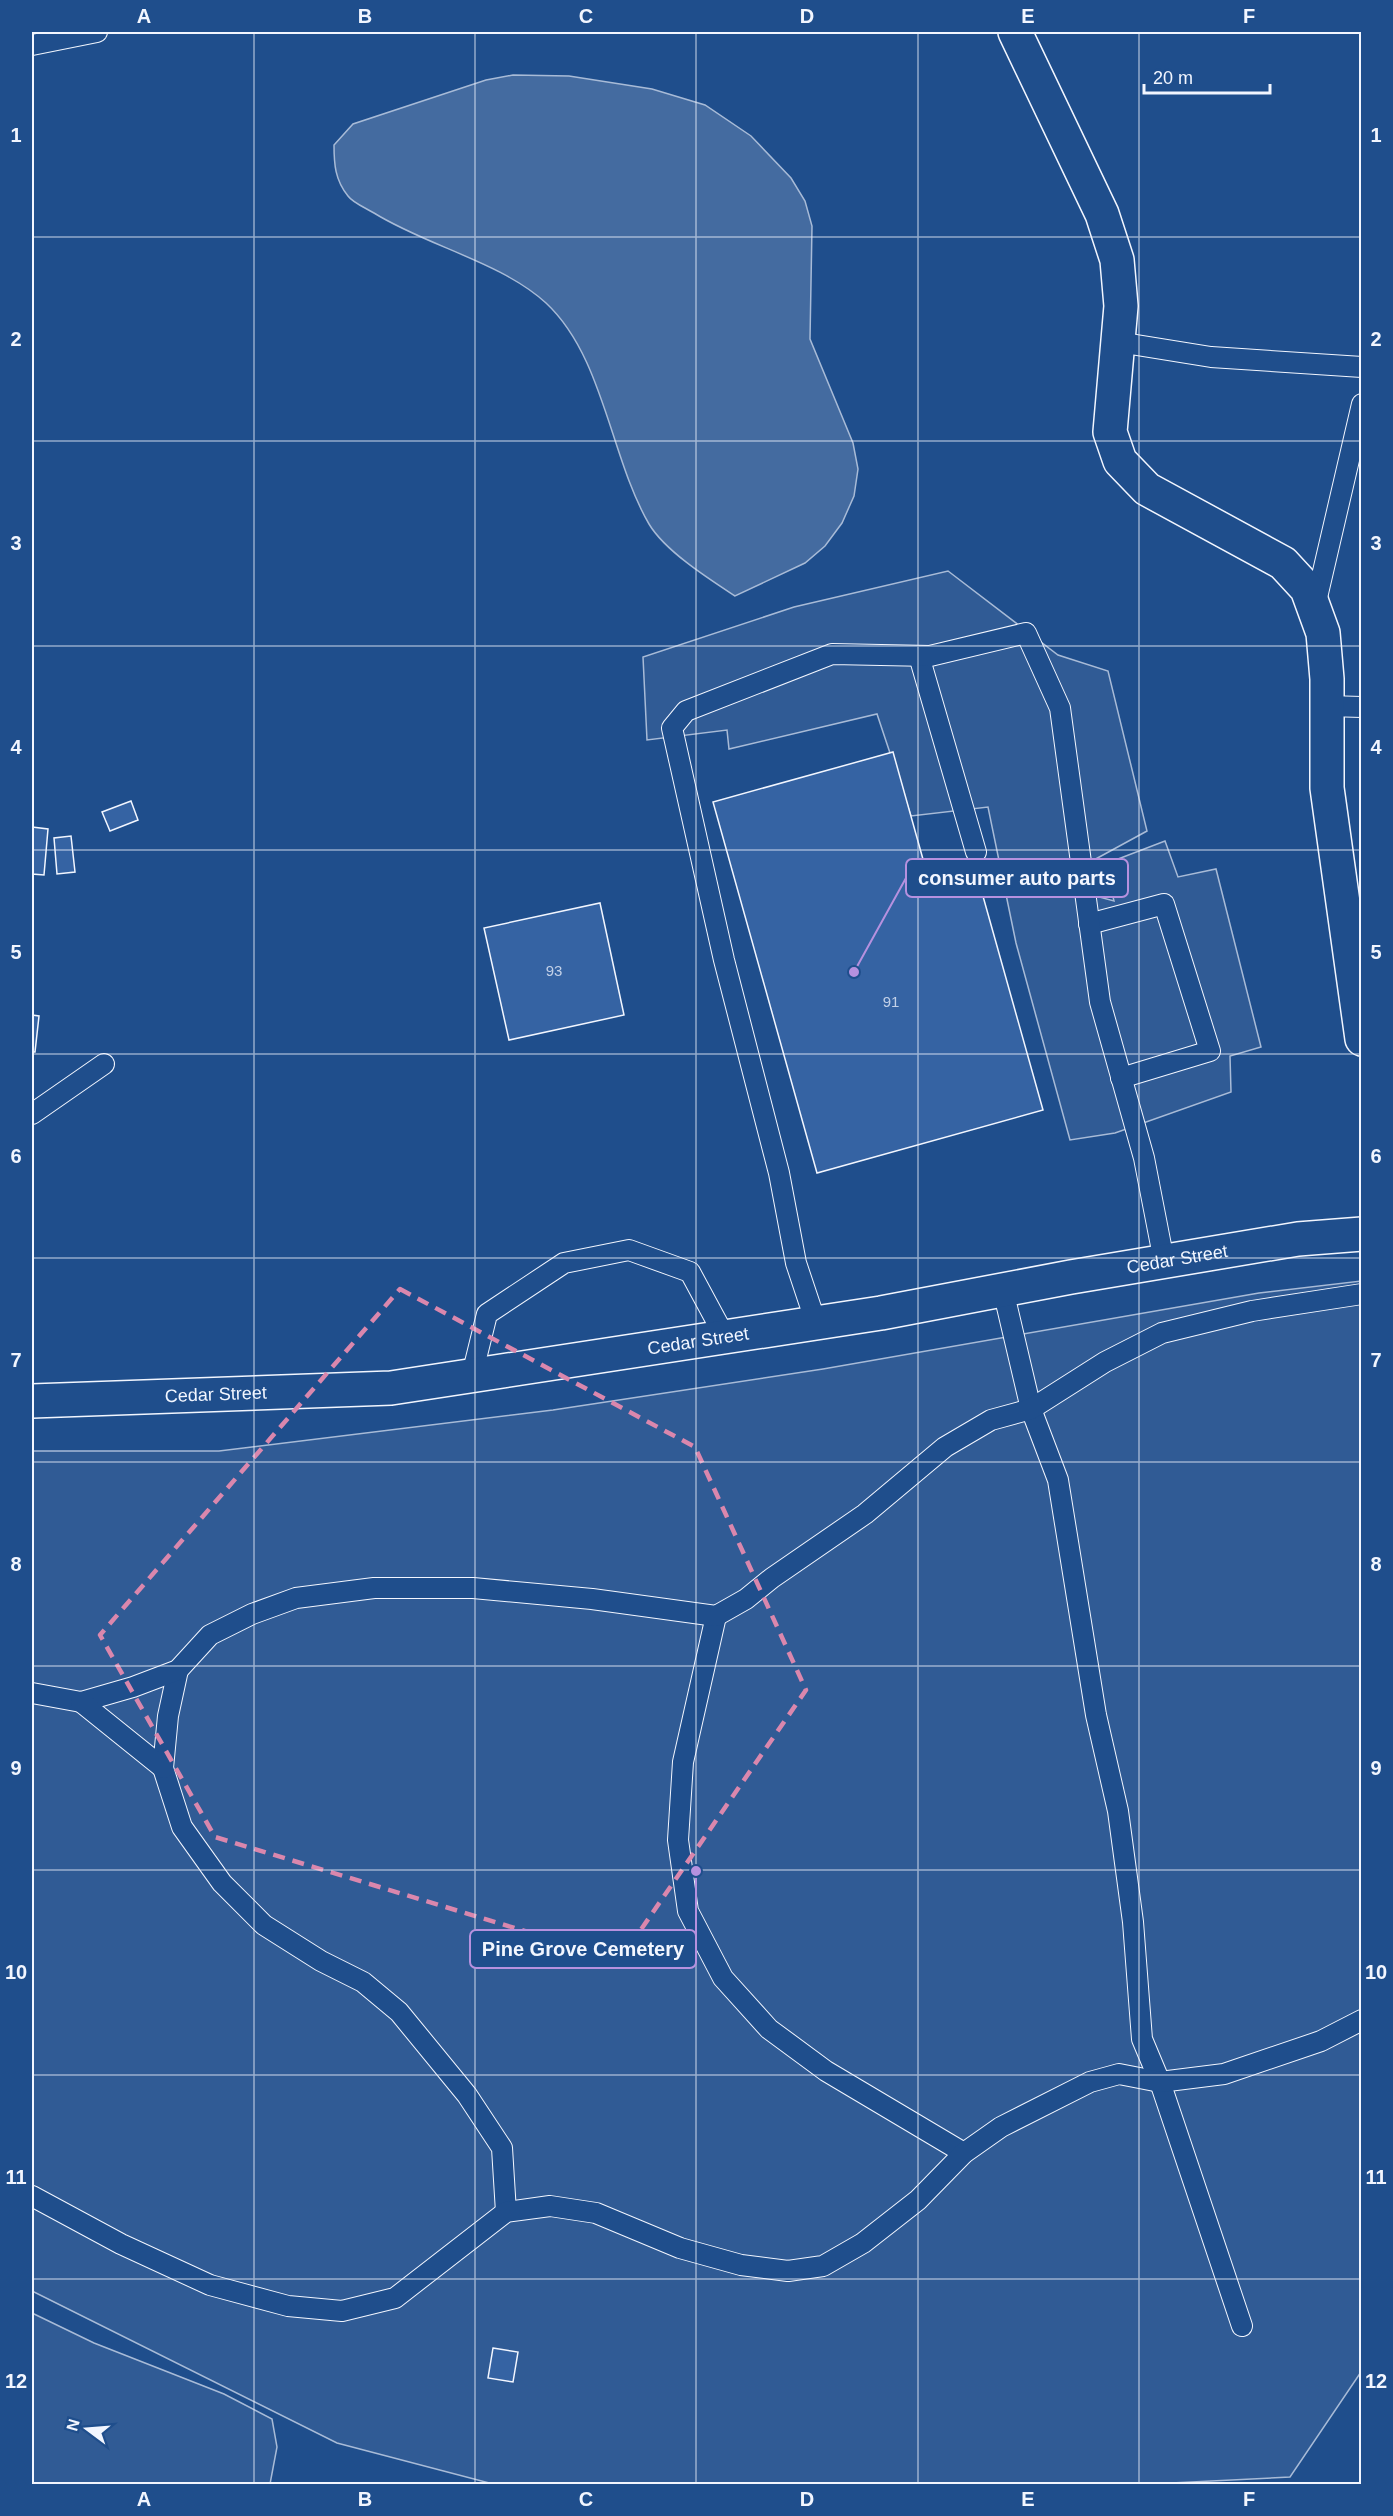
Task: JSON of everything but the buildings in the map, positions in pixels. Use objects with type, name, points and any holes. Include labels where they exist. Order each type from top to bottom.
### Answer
[{"type":"main road","points":[[1015,32],[1102,214],[1117,260],[1121,306],[1110,432],[1120,461],[1147,489],[1282,563],[1307,589],[1315,609],[1323,633],[1328,788],[1362,1039]]},
{"type":"main road","name":"Cedar Street","points":[[32,1401],[392,1388],[816,1323],[1298,1239],[1362,1234]]},
{"type":"lane","points":[[32,45],[97,32]]},
{"type":"lane","points":[[1118,342],[1211,357],[1362,367]]},
{"type":"lane","points":[[1315,609],[1362,404]]},
{"type":"lane","points":[[816,1323],[796,1263],[779,1173],[724,960],[672,728],[686,711],[832,654],[930,656],[1026,633],[1060,708],[1100,1002],[1144,1158],[1164,1261]]},
{"type":"lane","points":[[919,656],[976,852]]},
{"type":"lane","points":[[1327,706],[1362,706]]},
{"type":"lane","points":[[1089,924],[1164,903],[1210,1051],[1121,1078]]},
{"type":"lane","points":[[32,1114],[104,1064]]},
{"type":"lane","points":[[472,1376],[487,1314],[564,1263],[630,1250],[690,1272],[725,1337]]},
{"type":"lane","points":[[1003,1290],[1031,1409],[1058,1480],[1096,1715],[1118,1811],[1133,1922],[1142,2039],[1160,2082],[1242,2326]]},
{"type":"lane","points":[[81,1702],[178,1670],[210,1635],[252,1614],[296,1598],[374,1588],[473,1588],[592,1599],[716,1616],[746,1599],[772,1578],[865,1514],[945,1448],[991,1420],[1031,1409],[1104,1362],[1162,1333],[1252,1311],[1362,1294]]},
{"type":"lane","points":[[716,1616],[683,1761],[678,1840],[688,1911],[723,1978],[769,2029],[826,2071],[964,2153]]},
{"type":"lane","points":[[178,1670],[168,1716],[164,1768],[182,1827],[222,1883],[264,1925],[321,1961],[363,1982],[399,2012],[467,2096],[502,2148],[506,2212]]},
{"type":"lane","points":[[32,1693],[81,1702],[164,1768]]},
{"type":"lane","points":[[32,2196],[121,2244],[210,2285],[288,2306],[342,2311],[395,2298],[506,2212],[550,2206],[596,2213],[680,2248],[741,2265],[788,2271],[823,2266],[863,2243],[918,2200],[964,2153],[1001,2127],[1090,2082],[1119,2074],[1160,2082],[1224,2074],[1321,2041],[1362,2019]]},
{"type":"highlighted area","points":[[400,1289],[695,1447],[806,1690],[620,1960],[215,1837],[100,1635]]},
{"type":"shaded area","points":[[513,75],[569,76],[652,89],[705,105],[751,136],[791,178],[805,201],[812,226],[810,339],[853,443],[858,469],[854,496],[842,523],[825,546],[805,563],[735,596],[676,554],[649,524],[636,497],[594,379],[581,351],[565,325],[546,303],[508,276],[395,225],[360,205],[350,199],[340,184],[334,159],[334,145],[353,124],[486,80]]},
{"type":"shaded area","points":[[948,571],[1058,655],[1108,671],[1147,831],[1092,861],[1099,897],[1114,901],[1105,864],[1165,841],[1178,877],[1216,869],[1261,1047],[1230,1056],[1231,1092],[1115,1133],[1070,1140],[1016,943],[988,807],[911,816],[877,714],[729,749],[727,730],[647,740],[643,657],[794,607]]},
{"type":"shaded area","points":[[1361,1281],[1361,2372],[1290,2477],[1151,2484],[493,2484],[337,2443],[32,2291],[32,1451],[219,1451],[553,1410],[823,1369],[1259,1293]]},
{"type":"shaded area","points":[[32,2313],[94,2343],[224,2394],[272,2419],[277,2447],[270,2484],[32,2484]]},
{"type":"place","name":"consumer auto parts","points":[[854,972]]},
{"type":"place","name":"Pine Grove Cemetery","points":[[696,1871]]}]
